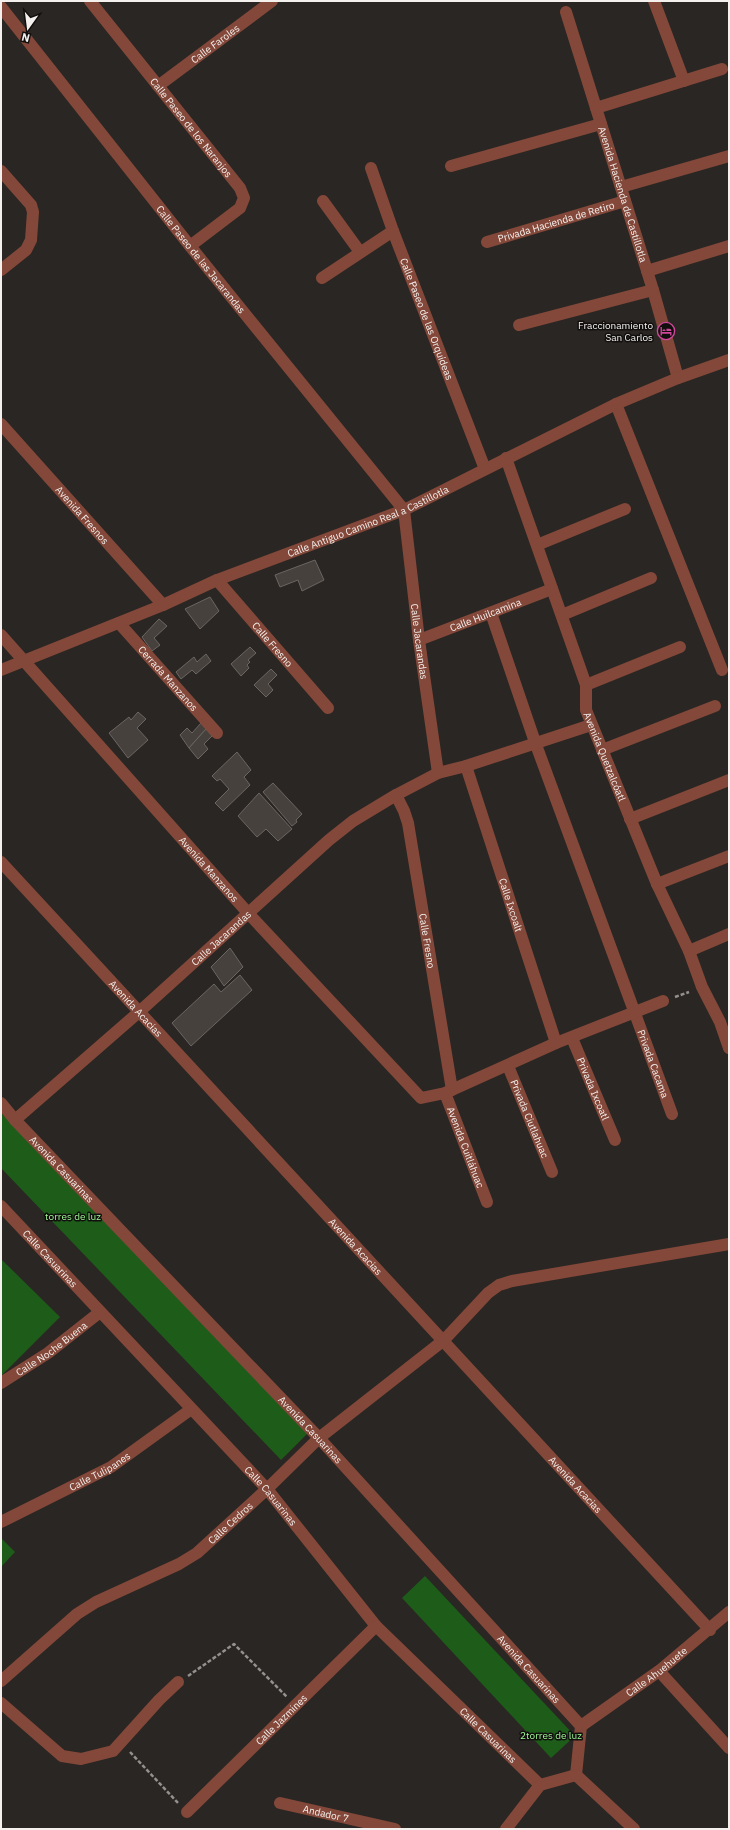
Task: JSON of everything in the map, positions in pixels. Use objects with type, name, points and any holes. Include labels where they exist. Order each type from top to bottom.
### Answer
[{"type":"street","name":"Calle Paseo de los Naranjos","points":[[90,1],[240,188],[244,198],[240,208],[190,246]]},
{"type":"street","name":"Calle Faroles","points":[[158,86],[272,1]]},
{"type":"street","points":[[654,1],[684,81]]},
{"type":"street","name":"Calle Paseo de las Jacarandas","points":[[1,7],[190,246],[404,510]]},
{"type":"street","name":"Avenida Hacienda de Castillotla","points":[[566,12],[653,290],[678,378]]},
{"type":"street","points":[[596,108],[722,69]]},
{"type":"street","points":[[451,166],[601,124]]},
{"type":"street","points":[[621,187],[729,156]]},
{"type":"street","name":"Calle Paseo de las Orquídeas","points":[[371,168],[393,231],[485,469]]},
{"type":"street","points":[[1,171],[30,205],[33,212],[31,240],[26,250],[1,270]]},
{"type":"street","points":[[323,201],[360,252]]},
{"type":"street","name":"Privada Hacienda de Retiro","points":[[487,242],[625,202]]},
{"type":"street","points":[[322,278],[393,231]]},
{"type":"street","points":[[647,271],[729,246]]},
{"type":"street","points":[[519,325],[653,290]]},
{"type":"street","name":"Calle Antiguo Camino Real a Castillotla","points":[[1,670],[163,606],[217,580],[404,510],[616,404],[678,378],[728,362]]},
{"type":"street","points":[[616,404],[722,670]]},
{"type":"street","name":"Avenida Fresnos","points":[[1,424],[163,606]]},
{"type":"street","name":"Avenida Quetzalcóatl","points":[[506,458],[586,685],[586,710],[657,884],[689,951],[702,987],[724,1020],[729,1048]]},
{"type":"street","points":[[537,545],[625,509]]},
{"type":"street","name":"Calle Jacarandas","points":[[404,510],[419,640],[438,773]]},
{"type":"street","points":[[562,615],[651,578]]},
{"type":"street","name":"Calle Fresno","points":[[217,580],[328,708]]},
{"type":"street","name":"Calle Huilcamina","points":[[419,640],[552,589]]},
{"type":"street","name":"Privada Cacama","points":[[491,613],[535,742],[672,1114]]},
{"type":"street","name":"Cerrada Manzanos","points":[[119,623],[217,733]]},
{"type":"street","name":"Avenida Manzanos","points":[[1,636],[248,913],[421,1098],[449,1091]]},
{"type":"street","points":[[586,685],[680,647]]},
{"type":"street","points":[[602,750],[715,706]]},
{"type":"street","name":"Calle Jacarandas","points":[[15,1120],[139,1012],[248,913],[353,821],[396,795],[438,773],[466,766],[592,724]]},
{"type":"street","name":"Calle Ixcoalt","points":[[466,766],[556,1043]]},
{"type":"street","points":[[630,819],[729,780]]},
{"type":"street","name":"Calle Fresno","points":[[396,795],[404,811],[408,824],[449,1091]]},
{"type":"street","points":[[657,884],[729,856]]},
{"type":"street","name":"Avenida Acacias","points":[[1,862],[444,1340],[710,1630]]},
{"type":"street","points":[[689,951],[729,934]]},
{"type":"street","points":[[449,1091],[508,1066],[556,1043],[663,1001]]},
{"type":"street","name":"Privada Ixcoatl","points":[[572,1038],[615,1140]]},
{"type":"street","name":"Privada Ciutlahuac","points":[[508,1066],[552,1172]]},
{"type":"street","name":"Avenida Cuitláhuac","points":[[449,1091],[487,1202]]},
{"type":"street","name":"Avenida Casuarinas","points":[[1,1103],[15,1120],[319,1438],[581,1726]]},
{"type":"street","name":"Calle Casuarinas","points":[[1,1206],[190,1410],[267,1489],[376,1626],[540,1785]]},
{"type":"street","name":"Calle Cedros","points":[[1,1681],[77,1614],[96,1602],[179,1564],[197,1553],[267,1489],[319,1438],[444,1340],[488,1293],[499,1285],[512,1281],[729,1244]]},
{"type":"street","name":"Calle Noche Buena","points":[[1,1383],[48,1353],[100,1312]]},
{"type":"street","name":"Calle Tulipanes","points":[[1,1522],[111,1467],[190,1410]]},
{"type":"street","name":"Calle Ahuehuete","points":[[581,1726],[659,1671],[710,1630],[729,1612]]},
{"type":"street","name":"Calle Jazmines","points":[[187,1812],[376,1626]]},
{"type":"street","points":[[659,1671],[729,1748]]},
{"type":"street","points":[[1,1704],[62,1756],[81,1759],[113,1751],[122,1743],[159,1700],[178,1682]]},
{"type":"street","points":[[576,1775],[581,1726]]},
{"type":"street","points":[[506,1829],[540,1785],[576,1775]]},
{"type":"street","points":[[576,1775],[634,1829]]},
{"type":"street","name":"Andador 7","points":[[280,1803],[395,1829]]},
{"type":"path","points":[[663,1001],[702,987]]},
{"type":"path","points":[[178,1682],[234,1644],[295,1706]]},
{"type":"path","points":[[122,1743],[187,1812]]},
{"type":"green space","name":"torres de luz","points":[[1,1113],[308,1433],[281,1460],[1,1168]]},
{"type":"green space","points":[[1,1259],[60,1317],[1,1376]]},
{"type":"green space","points":[[1,1538],[15,1552],[1,1567]]},
{"type":"green space","name":"2torres de luz","points":[[425,1576],[575,1736],[551,1758],[402,1598]]},
{"type":"building","points":[[315,560],[324,580],[302,591],[298,580],[280,587],[275,575]]},
{"type":"building","points":[[210,597],[219,611],[200,629],[185,609]]},
{"type":"building","points":[[159,619],[167,626],[154,638],[160,645],[152,651],[142,637]]},
{"type":"building","points":[[250,647],[256,653],[248,660],[250,662],[247,665],[249,668],[241,676],[231,664]]},
{"type":"building","points":[[206,654],[211,661],[196,674],[192,670],[181,679],[176,672],[194,657],[197,662]]},
{"type":"building","points":[[271,669],[277,675],[268,684],[273,690],[266,697],[254,685]]},
{"type":"building","points":[[138,712],[146,719],[137,728],[148,740],[128,758],[109,733],[129,717],[131,720]]},
{"type":"building","points":[[201,723],[206,729],[189,748],[180,735],[187,728],[192,733]]},
{"type":"building","points":[[206,729],[212,736],[204,744],[208,749],[198,759],[189,748]]},
{"type":"building","points":[[237,752],[251,770],[244,777],[250,785],[223,811],[215,803],[229,789],[220,779],[217,781],[212,776]]},
{"type":"building","points":[[273,783],[302,814],[296,820],[297,822],[292,826],[263,792]]},
{"type":"building","points":[[259,793],[292,829],[278,841],[266,829],[257,837],[238,816]]},
{"type":"building","points":[[230,948],[243,967],[224,986],[211,967]]},
{"type":"building","points":[[240,975],[252,990],[191,1046],[172,1023],[214,984],[221,992]]},
{"type":"place","name":"Fraccionamiento San Carlos","points":[[666,331]]}]
